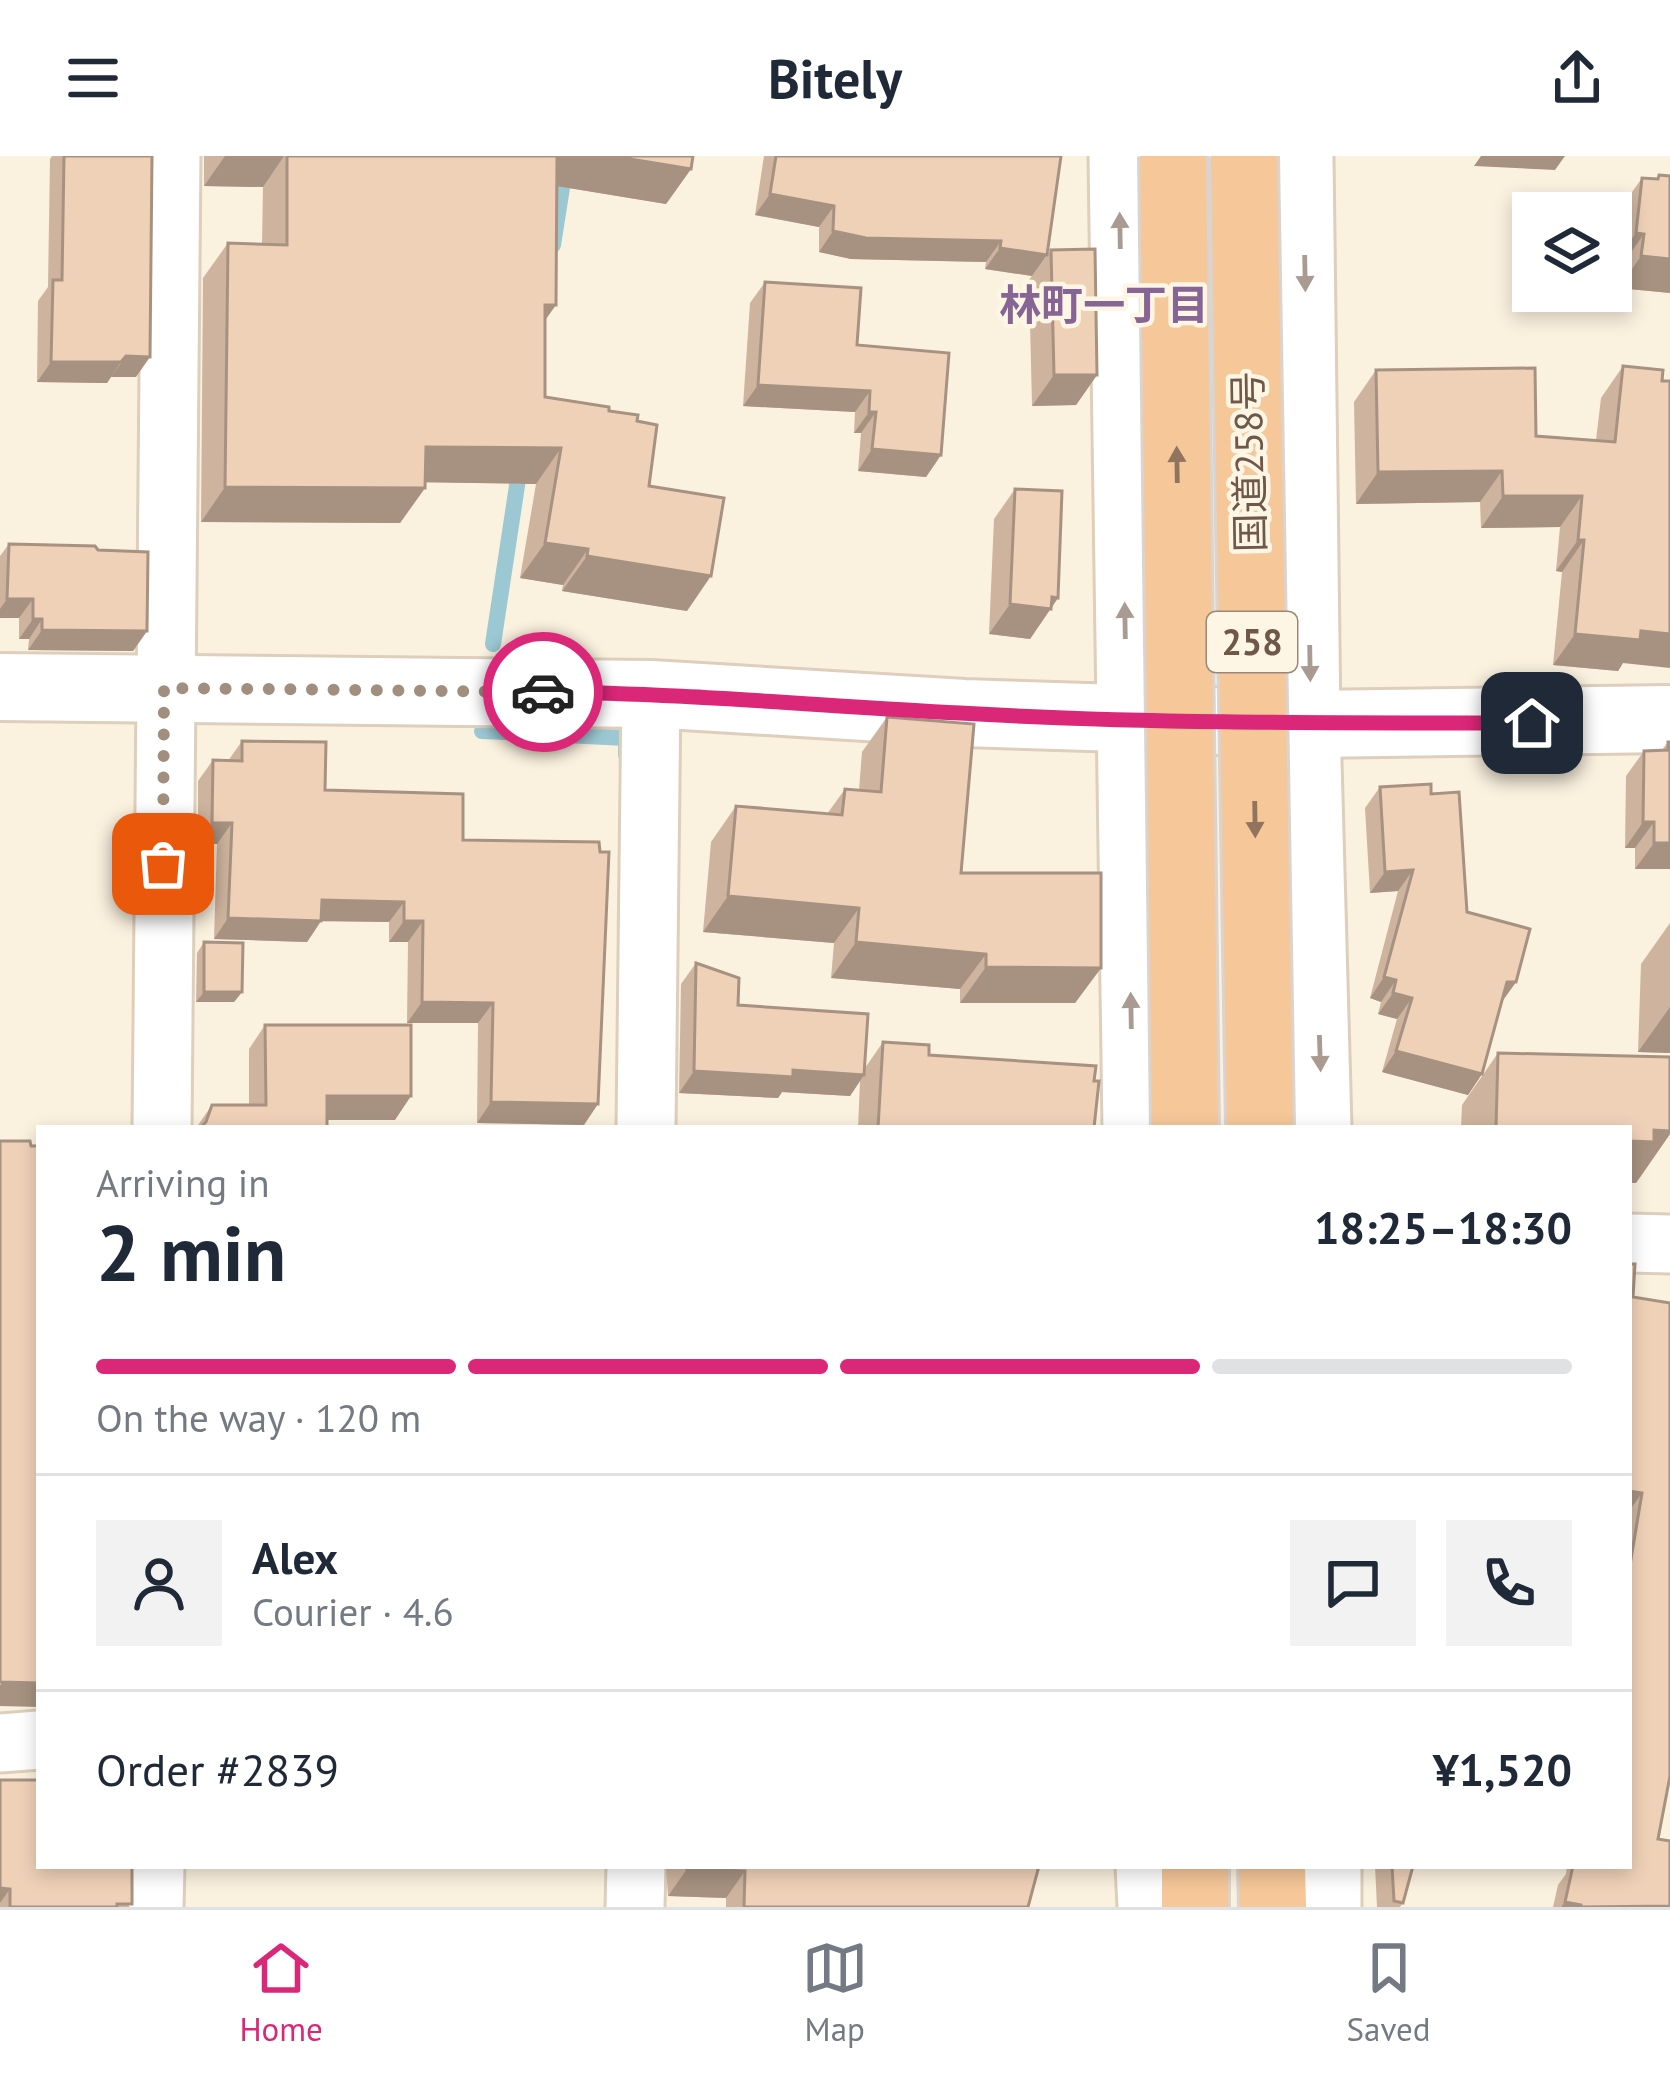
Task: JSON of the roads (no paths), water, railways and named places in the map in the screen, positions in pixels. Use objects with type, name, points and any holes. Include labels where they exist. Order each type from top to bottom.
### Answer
[{"type":"highway","name":"国道258号","points":[[1173,156],[1186,1125]]},
{"type":"highway","name":"国道258号","points":[[1244,156],[1260,1125]]},
{"type":"highway","points":[[1195,1869],[1196,1907]]},
{"type":"highway","points":[[1272,1869],[1273,1907]]},
{"type":"street","points":[[162,1125],[171,156]]},
{"type":"street","points":[[1118,156],[1132,1125]]},
{"type":"street","points":[[1304,156],[1322,1125]]},
{"type":"street","points":[[0,687],[651,694],[964,713],[1311,724],[1670,719]]},
{"type":"street","points":[[646,1125],[651,694]]},
{"type":"street","points":[[1632,1243],[1670,1244]]},
{"type":"street","points":[[0,1743],[36,1740]]},
{"type":"street","points":[[154,1907],[155,1869]]},
{"type":"street","points":[[635,1907],[636,1869]]},
{"type":"street","points":[[1145,1869],[1147,1907]]},
{"type":"street","points":[[1332,1869],[1332,1907]]},
{"type":"waterway","points":[[553,245],[567,156]]},
{"type":"waterway","points":[[493,644],[520,466]]},
{"type":"waterway","points":[[482,731],[626,738],[626,755]]},
{"type":"district","name":"林町一丁目","points":[[1104,305]]}]
